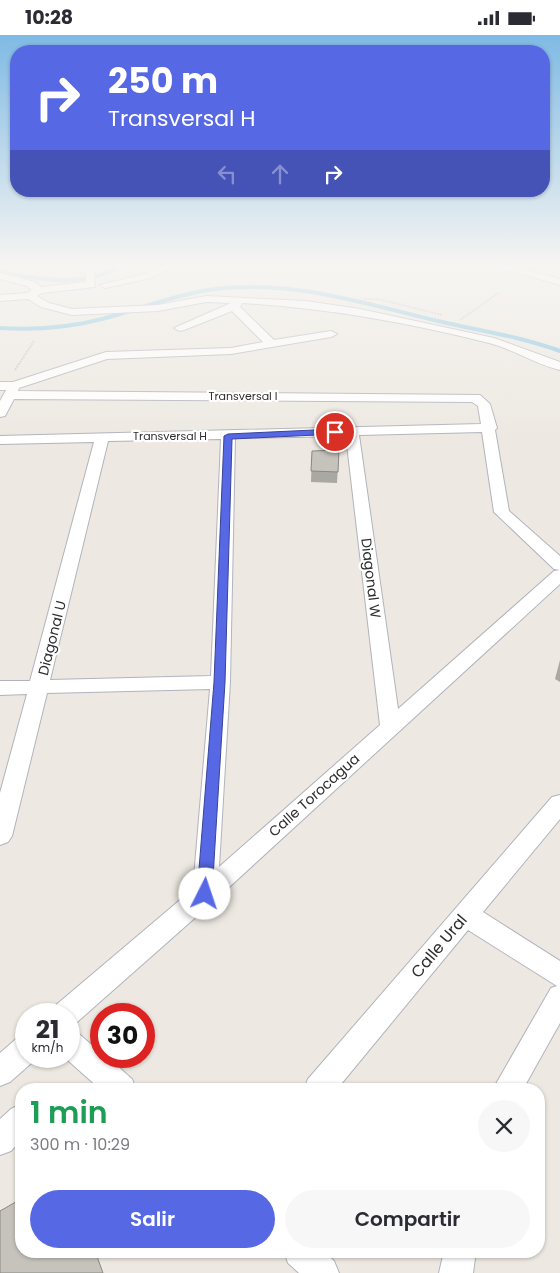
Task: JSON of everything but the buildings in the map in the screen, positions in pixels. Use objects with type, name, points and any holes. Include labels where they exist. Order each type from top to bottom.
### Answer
[{"type":"street","points":[[180,328],[192,323]]},
{"type":"street","points":[[253,323],[271,344]]},
{"type":"street","points":[[413,323],[494,341],[560,366]]},
{"type":"street","points":[[0,386],[12,386],[106,356],[204,354],[331,334]]},
{"type":"street","points":[[0,413],[12,386]]},
{"type":"street","name":"Transversal I","points":[[12,386],[475,398],[484,404],[490,428]]},
{"type":"street","points":[[490,428],[502,512],[560,565]]},
{"type":"street","name":"Transversal H","points":[[0,440],[102,439],[128,436],[228,436],[490,428]]},
{"type":"street","name":"Diagonal W","points":[[352,431],[390,726]]},
{"type":"street","points":[[205,894],[220,682],[228,436]]},
{"type":"street","name":"Diagonal U","points":[[0,836],[40,688],[102,439]]},
{"type":"street","name":"Calle Torocagua","points":[[79,1003],[205,894],[560,575]]},
{"type":"street","points":[[0,688],[220,682]]},
{"type":"street","name":"Calle Ural","points":[[323,1083],[560,803]]},
{"type":"street","points":[[466,915],[560,975]]},
{"type":"street","points":[[510,1083],[560,997]]},
{"type":"street","points":[[80,1053],[115,1083]]},
{"type":"street","points":[[0,1072],[15,1059]]},
{"type":"street","points":[[0,1140],[15,1125]]},
{"type":"street","points":[[307,1258],[322,1273]]},
{"type":"street","points":[[456,1273],[459,1258]]},
{"type":"path","points":[[12,386],[34,341]]},
{"type":"waterway","points":[[0,328],[26,329],[82,323]]},
{"type":"waterway","points":[[446,323],[517,338],[560,351]]},
{"type":"route","points":[[205,894],[220,682],[228,436],[335,432]]}]
